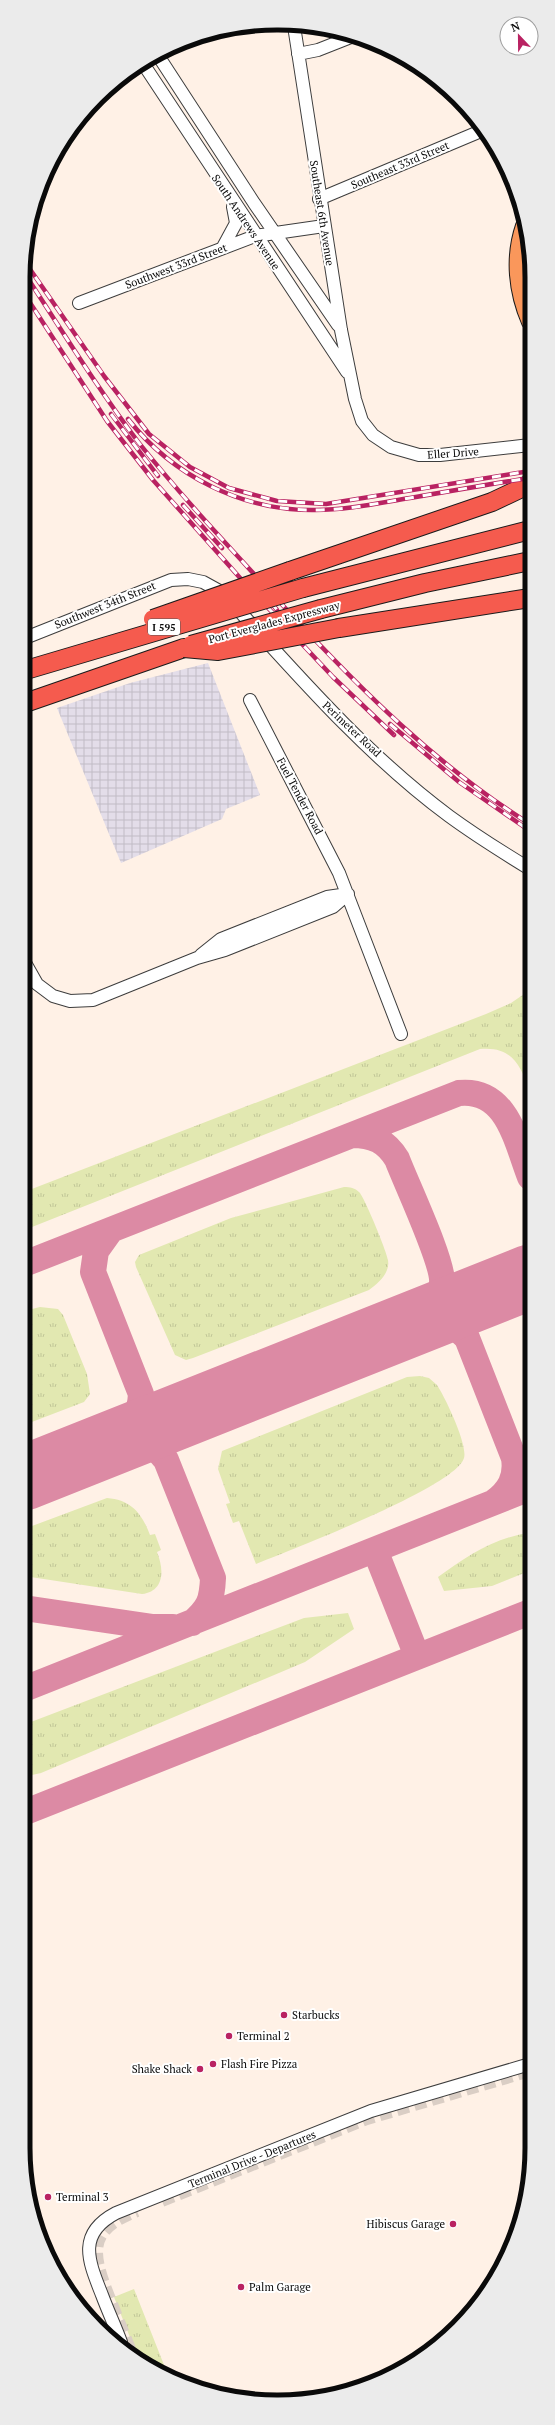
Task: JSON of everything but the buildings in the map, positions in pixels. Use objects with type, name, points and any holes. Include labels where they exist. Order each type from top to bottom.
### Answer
[{"type":"highway","points":[[30,668],[150,620],[492,502],[525,486]]},
{"type":"highway","name":"I 595","points":[[30,669],[303,588],[525,531]]},
{"type":"highway","name":"Port Everglades Expressway","points":[[30,701],[184,648],[321,609],[425,583],[525,562]]},
{"type":"highway","points":[[184,648],[218,651],[339,628],[525,599]]},
{"type":"main road","points":[[521,235],[519,243],[518,276],[525,308]]},
{"type":"street","name":"Southeast 6th Avenue","points":[[295,31],[319,199],[354,399]]},
{"type":"street","points":[[298,54],[318,50],[345,39]]},
{"type":"street","name":"South Andrews Avenue","points":[[160,60],[254,203],[275,231],[341,330]]},
{"type":"street","name":"South Andrews Avenue","points":[[146,68],[231,200],[350,378]]},
{"type":"street","name":"Southeast 33rd Street","points":[[319,199],[478,132]]},
{"type":"street","points":[[223,247],[236,223],[231,200]]},
{"type":"street","name":"Southwest 33rd Street","points":[[79,303],[255,236],[275,231],[324,226]]},
{"type":"street","name":"Eller Drive","points":[[354,399],[362,421],[374,435],[391,447],[409,452],[440,455],[525,446]]},
{"type":"street","name":"Southwest 34th Street","points":[[30,636],[161,582],[188,579]]},
{"type":"street","name":"Perimeter Road","points":[[188,579],[203,582],[222,593],[325,704],[428,799],[477,836],[525,866]]},
{"type":"street","name":"Fuel Tender Road","points":[[250,700],[325,845],[348,894],[401,1034]]},
{"type":"street","points":[[30,973],[45,991],[61,999],[83,1002],[103,998],[197,958],[225,950],[332,907],[348,894]]},
{"type":"street","name":"Terminal Drive - Departures","points":[[120,2338],[89,2260],[91,2237],[104,2220],[116,2213],[371,2112],[525,2066]]},
{"type":"shaded area","points":[[208,663],[260,795],[226,809],[222,819],[121,863],[57,708],[130,683]]},
{"type":"green space","points":[[525,993],[525,1080],[518,1065],[507,1054],[491,1049],[480,1049],[30,1228],[30,1190],[486,1014],[511,1003]]},
{"type":"green space","points":[[344,1187],[354,1189],[359,1192],[370,1213],[388,1260],[387,1270],[383,1278],[369,1290],[193,1358],[186,1360],[175,1355],[136,1267],[135,1262],[139,1255],[231,1218]]},
{"type":"green space","points":[[40,1307],[58,1309],[63,1315],[87,1374],[90,1394],[84,1402],[30,1423],[30,1310]]},
{"type":"green space","points":[[420,1376],[429,1378],[437,1385],[450,1410],[463,1443],[464,1458],[454,1470],[433,1485],[404,1501],[335,1532],[256,1564],[239,1521],[233,1523],[226,1504],[230,1503],[218,1469],[222,1451],[407,1377]]},
{"type":"green space","points":[[107,1498],[116,1499],[123,1502],[135,1509],[147,1527],[150,1535],[155,1534],[161,1550],[157,1552],[161,1565],[161,1578],[159,1584],[150,1592],[142,1594],[30,1577],[30,1527]]},
{"type":"green space","points":[[525,1534],[525,1573],[492,1586],[444,1591],[438,1577],[481,1549],[493,1543]]},
{"type":"green space","points":[[348,1613],[354,1629],[305,1662],[41,1773],[30,1775],[30,1722],[304,1618]]},
{"type":"green space","points":[[134,2289],[165,2368],[135,2349],[114,2297]]},
{"type":"taxiway","points":[[30,1262],[459,1093],[475,1094],[488,1099],[499,1108],[514,1133],[525,1162]]},
{"type":"taxiway","points":[[352,1135],[366,1136],[378,1140],[393,1153],[397,1159],[431,1241],[441,1273],[442,1283],[441,1289],[434,1304],[418,1321]]},
{"type":"taxiway","points":[[107,1444],[121,1434],[131,1424],[138,1411],[141,1394],[93,1272],[96,1251],[111,1230]]},
{"type":"taxiway","points":[[418,1321],[443,1321],[454,1326],[467,1338],[514,1458],[515,1465],[511,1483],[508,1489],[494,1502]]},
{"type":"taxiway","points":[[104,1446],[130,1441],[138,1442],[152,1447],[166,1460],[213,1578],[212,1593],[208,1604],[202,1613],[192,1623]]},
{"type":"taxiway","points":[[30,1687],[525,1490]]},
{"type":"taxiway","points":[[375,1550],[417,1656]]},
{"type":"taxiway","points":[[30,1609],[153,1627],[173,1627]]},
{"type":"taxiway","points":[[30,1810],[525,1614]]},
{"type":"runway","points":[[30,1476],[525,1279]]},
{"type":"tunnel","points":[[162,2201],[367,2119],[525,2072]]},
{"type":"tunnel","points":[[128,2345],[102,2279],[97,2253],[98,2243],[102,2234],[121,2218],[137,2211]]},
{"type":"railway","points":[[30,270],[104,376],[149,434],[190,467],[229,488],[277,501],[326,504],[525,472]]},
{"type":"railway","points":[[30,282],[95,381],[139,443],[174,486],[230,548],[343,669],[401,725],[463,777],[525,821]]},
{"type":"railway","points":[[30,303],[107,421],[153,480],[241,579],[333,677],[394,735]]},
{"type":"railway","points":[[111,414],[158,476]]},
{"type":"railway","points":[[128,419],[146,439],[166,457],[188,473],[211,486],[236,497],[288,509],[327,510],[351,508],[525,479]]},
{"type":"railway","points":[[183,505],[222,548]]},
{"type":"railway","points":[[260,588],[277,610]]},
{"type":"railway","points":[[390,724],[459,782],[525,828]]},
{"type":"place","name":"Starbucks","points":[[284,2015]]},
{"type":"place","name":"Terminal 2","points":[[229,2036]]},
{"type":"place","name":"Flash Fire Pizza","points":[[213,2064]]},
{"type":"place","name":"Shake Shack","points":[[200,2069]]},
{"type":"place","name":"Terminal 3","points":[[48,2197]]},
{"type":"place","name":"Hibiscus Garage","points":[[453,2224]]},
{"type":"place","name":"Palm Garage","points":[[241,2287]]}]
